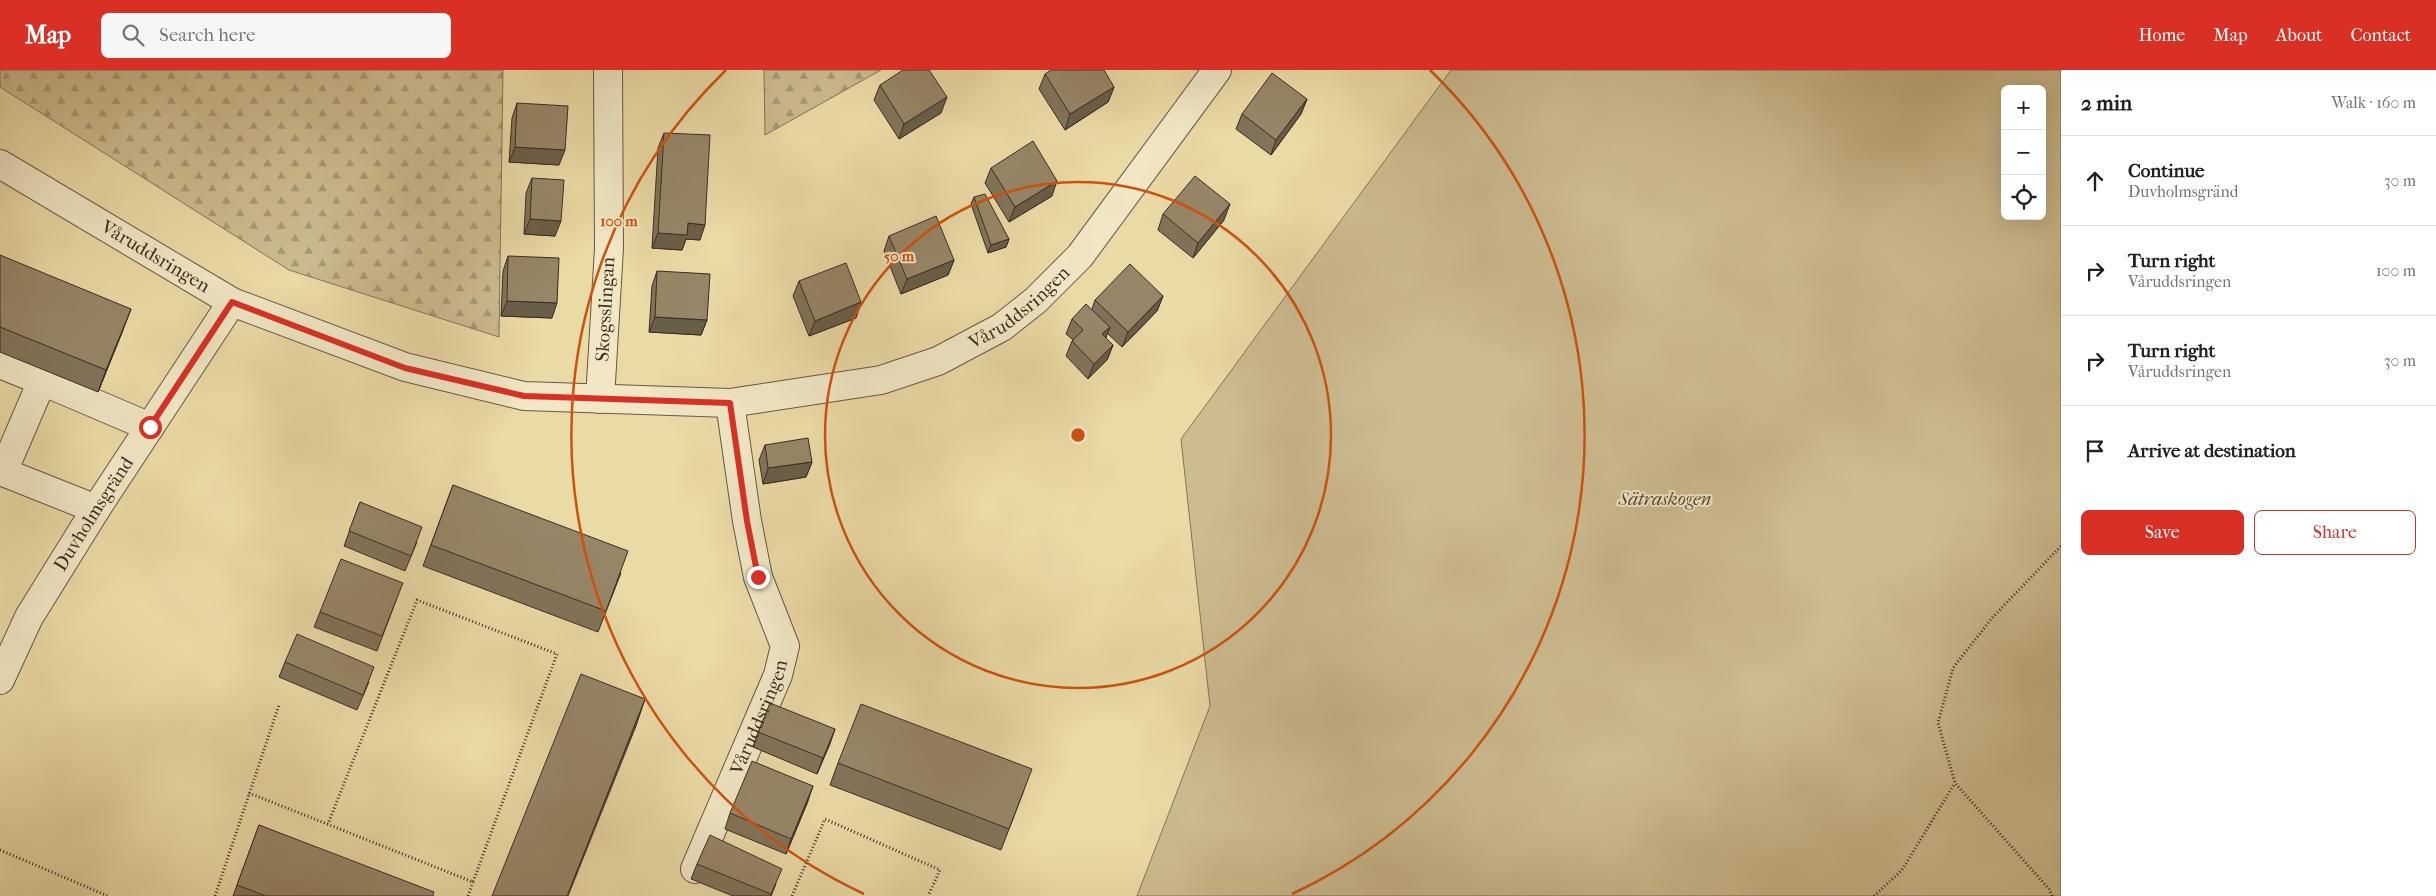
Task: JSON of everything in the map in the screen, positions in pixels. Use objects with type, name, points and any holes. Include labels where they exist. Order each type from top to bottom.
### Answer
[{"type":"street","name":"Skogsslingan","points":[[600,399],[609,248],[608,70]]},
{"type":"street","name":"Våruddsringen","points":[[0,164],[232,302],[405,368],[524,396],[730,403],[881,380],[938,361],[1002,327],[1036,300],[1080,256],[1217,70]]},
{"type":"street","name":"Duvholmsgränd","points":[[0,680],[29,617],[96,509],[232,302]]},
{"type":"street","points":[[0,364],[150,427]]},
{"type":"street","points":[[42,381],[2,466],[96,509]]},
{"type":"street","name":"Våruddsringen","points":[[691,879],[778,675],[785,646],[758,577],[747,521],[730,403]]},
{"type":"path","points":[[2052,896],[2049,890],[1955,782],[1938,723],[1953,668],[1992,618],[2061,546]]},
{"type":"path","points":[[328,824],[417,600],[557,654],[468,896]]},
{"type":"path","points":[[215,896],[278,705]]},
{"type":"path","points":[[1874,896],[1902,870],[1955,782]]},
{"type":"path","points":[[249,793],[473,882]]},
{"type":"path","points":[[792,896],[825,819],[940,870],[928,896]]},
{"type":"path","points":[[0,850],[108,896]]},
{"type":"green space","points":[[0,70],[503,70],[499,337],[289,270],[0,87]]},
{"type":"green space","points":[[764,70],[881,70],[765,135]]},
{"type":"green space","name":"Sätraskogen","points":[[1451,70],[2061,70],[2061,896],[1137,896],[1210,706],[1181,439]]},
{"type":"building","points":[[903,70],[929,70],[947,97],[904,124],[880,85]]},
{"type":"building","points":[[1051,70],[1104,70],[1114,87],[1070,114],[1045,74]]},
{"type":"building","points":[[1272,73],[1307,99],[1276,140],[1242,114]]},
{"type":"building","points":[[517,103],[568,106],[565,150],[515,147]]},
{"type":"building","points":[[664,133],[710,135],[705,225],[688,223],[687,235],[658,233]]},
{"type":"building","points":[[1033,141],[1057,181],[1015,207],[991,168]]},
{"type":"building","points":[[1195,176],[1230,204],[1198,243],[1163,214]]},
{"type":"building","points":[[532,178],[564,180],[561,221],[530,219]]},
{"type":"building","points":[[985,194],[1009,239],[991,245],[974,197]]},
{"type":"building","points":[[936,216],[954,260],[907,279],[889,236]]},
{"type":"building","points":[[0,255],[131,309],[106,370],[0,327]]},
{"type":"building","points":[[508,256],[559,258],[557,303],[507,301]]},
{"type":"building","points":[[846,263],[861,302],[815,321],[799,281]]},
{"type":"building","points":[[1130,264],[1163,296],[1128,332],[1095,300]]},
{"type":"building","points":[[657,271],[710,274],[707,320],[655,317]]},
{"type":"building","points":[[1086,304],[1110,327],[1102,334],[1113,345],[1094,364],[1072,341],[1083,330],[1072,319]]},
{"type":"building","points":[[808,438],[812,462],[768,468],[765,445]]},
{"type":"building","points":[[453,485],[628,551],[606,611],[431,545]]},
{"type":"building","points":[[360,502],[422,527],[411,556],[349,531]]},
{"type":"building","points":[[341,559],[403,583],[382,636],[320,612]]},
{"type":"building","points":[[297,634],[374,667],[363,695],[285,662]]},
{"type":"building","points":[[581,674],[645,699],[567,896],[492,896]]},
{"type":"building","points":[[770,703],[835,729],[823,758],[758,732]]},
{"type":"building","points":[[861,704],[1032,769],[1009,829],[838,763]]},
{"type":"building","points":[[752,761],[813,786],[791,839],[730,813]]},
{"type":"building","points":[[259,825],[434,892],[433,896],[266,896],[237,885]]},
{"type":"building","points":[[710,835],[782,869],[771,894],[697,864]]},
{"type":"route","points":[[150,427],[232,302],[405,368],[524,396],[730,403],[747,521],[758,577]]}]
